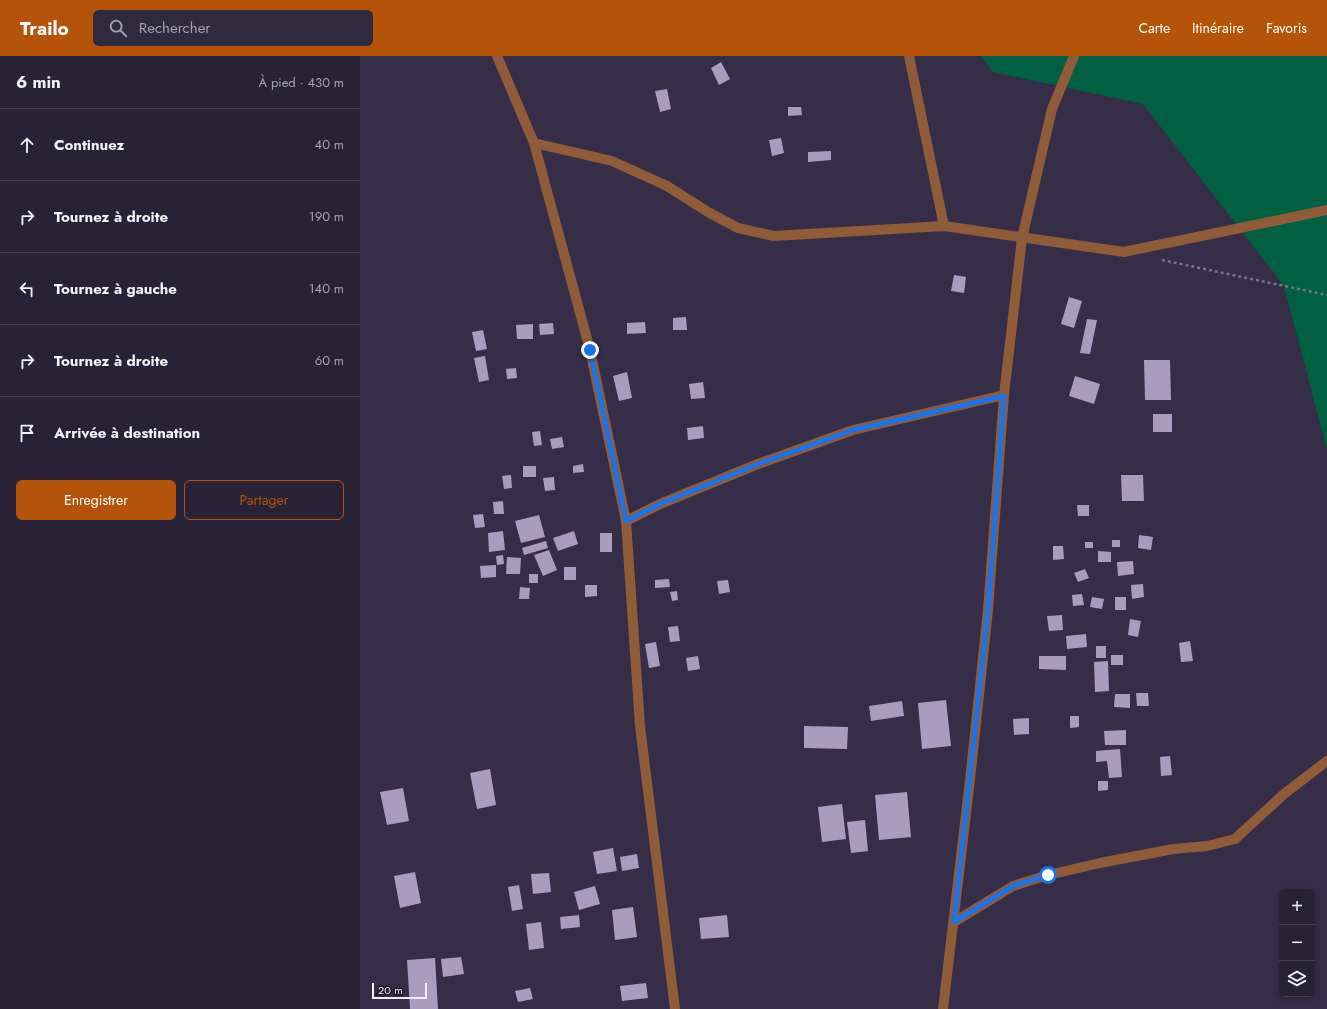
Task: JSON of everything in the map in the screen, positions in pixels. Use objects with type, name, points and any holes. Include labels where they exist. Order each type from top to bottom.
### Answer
[{"type":"street","points":[[497,56],[534,143],[590,350],[626,521],[640,726],[675,1009]]},
{"type":"street","points":[[909,56],[944,226]]},
{"type":"street","points":[[943,1009],[988,610],[1004,396],[1022,238],[1052,109],[1074,56]]},
{"type":"street","points":[[534,143],[612,161],[666,186],[708,212],[738,228],[774,236],[944,226],[1124,252],[1327,210]]},
{"type":"street","points":[[626,521],[660,504],[758,464],[853,430],[1004,396]]},
{"type":"street","points":[[954,922],[1013,886],[1048,875],[1100,863],[1173,849],[1206,846],[1235,839],[1284,794],[1327,760]]},
{"type":"path","points":[[1154,258],[1327,295]]},
{"type":"green space","points":[[981,56],[1327,56],[1327,450],[1284,286],[1143,104],[993,72]]},
{"type":"building","points":[[721,62],[730,79],[719,85],[711,68]]},
{"type":"building","points":[[667,89],[671,109],[660,112],[655,91]]},
{"type":"building","points":[[788,107],[801,107],[802,115],[788,116]]},
{"type":"building","points":[[781,138],[784,153],[772,156],[769,140]]},
{"type":"building","points":[[831,151],[831,160],[808,162],[808,152]]},
{"type":"building","points":[[954,275],[966,277],[964,293],[951,291]]},
{"type":"building","points":[[1069,297],[1082,301],[1074,328],[1061,324]]},
{"type":"building","points":[[686,317],[687,330],[673,330],[673,318]]},
{"type":"building","points":[[1087,319],[1097,320],[1090,354],[1080,353]]},
{"type":"building","points":[[645,322],[646,333],[627,334],[627,323]]},
{"type":"building","points":[[553,323],[554,334],[540,335],[539,324]]},
{"type":"building","points":[[533,324],[533,339],[517,339],[516,325]]},
{"type":"building","points":[[483,330],[487,349],[476,351],[472,332]]},
{"type":"building","points":[[485,356],[489,380],[479,382],[474,358]]},
{"type":"building","points":[[1144,360],[1170,360],[1171,400],[1145,400]]},
{"type":"building","points":[[516,368],[517,378],[507,379],[506,369]]},
{"type":"building","points":[[627,372],[632,398],[619,401],[613,376]]},
{"type":"building","points":[[1075,376],[1100,384],[1094,404],[1069,396]]},
{"type":"building","points":[[703,382],[705,398],[691,399],[689,384]]},
{"type":"building","points":[[1153,414],[1172,414],[1172,432],[1153,432]]},
{"type":"building","points":[[703,426],[704,438],[688,440],[687,428]]},
{"type":"building","points":[[540,431],[542,445],[534,446],[532,432]]},
{"type":"building","points":[[562,437],[564,447],[552,449],[550,439]]},
{"type":"building","points":[[583,464],[584,472],[573,473],[573,466]]},
{"type":"building","points":[[523,466],[536,466],[536,477],[523,477]]},
{"type":"building","points":[[511,475],[512,488],[504,489],[502,476]]},
{"type":"building","points":[[1121,475],[1143,475],[1144,501],[1122,501]]},
{"type":"building","points":[[554,477],[555,490],[545,491],[543,478]]},
{"type":"building","points":[[503,501],[504,514],[494,514],[493,502]]},
{"type":"building","points":[[1077,505],[1089,505],[1089,516],[1078,516]]},
{"type":"building","points":[[483,514],[485,527],[475,528],[473,515]]},
{"type":"building","points":[[539,515],[545,537],[521,543],[515,521]]},
{"type":"building","points":[[503,531],[505,550],[489,552],[488,533]]},
{"type":"building","points":[[574,531],[578,544],[558,551],[553,538]]},
{"type":"building","points":[[600,533],[612,533],[612,552],[600,552]]},
{"type":"building","points":[[1139,535],[1153,537],[1151,550],[1138,548]]},
{"type":"building","points":[[1112,540],[1120,540],[1120,547],[1112,547]]},
{"type":"building","points":[[546,541],[548,548],[524,555],[522,548]]},
{"type":"building","points":[[1085,542],[1093,542],[1093,548],[1085,548]]},
{"type":"building","points":[[1053,546],[1063,546],[1064,559],[1053,560]]},
{"type":"building","points":[[549,550],[557,570],[543,576],[534,555]]},
{"type":"building","points":[[1098,551],[1111,552],[1111,562],[1098,562]]},
{"type":"building","points":[[503,555],[504,564],[497,565],[496,556]]},
{"type":"building","points":[[507,557],[521,558],[520,574],[506,574]]},
{"type":"building","points":[[1133,561],[1134,574],[1118,576],[1117,562]]},
{"type":"building","points":[[496,565],[496,577],[481,578],[480,566]]},
{"type":"building","points":[[564,567],[576,567],[576,580],[564,580]]},
{"type":"building","points":[[1085,569],[1089,578],[1078,582],[1074,573]]},
{"type":"building","points":[[529,574],[538,574],[538,583],[529,583]]},
{"type":"building","points":[[669,579],[670,587],[655,588],[655,580]]},
{"type":"building","points":[[728,580],[730,592],[719,594],[717,581]]},
{"type":"building","points":[[1143,584],[1144,597],[1132,599],[1131,585]]},
{"type":"building","points":[[585,585],[597,585],[597,596],[585,597]]},
{"type":"building","points":[[520,587],[530,588],[529,599],[519,599]]},
{"type":"building","points":[[677,591],[678,600],[672,601],[670,592]]},
{"type":"building","points":[[1082,594],[1084,605],[1073,606],[1072,595]]},
{"type":"building","points":[[1092,597],[1104,599],[1102,609],[1090,607]]},
{"type":"building","points":[[1115,597],[1126,597],[1126,610],[1115,610]]},
{"type":"building","points":[[1062,615],[1063,630],[1049,631],[1047,616]]},
{"type":"building","points":[[1130,619],[1141,621],[1138,637],[1128,635]]},
{"type":"building","points":[[678,626],[680,641],[670,642],[668,627]]},
{"type":"building","points":[[1086,634],[1087,647],[1067,649],[1066,636]]},
{"type":"building","points":[[1190,641],[1193,661],[1181,662],[1179,643]]},
{"type":"building","points":[[656,642],[660,666],[649,668],[645,644]]},
{"type":"building","points":[[1096,646],[1106,646],[1106,658],[1096,658]]},
{"type":"building","points":[[1111,655],[1123,655],[1123,665],[1111,665]]},
{"type":"building","points":[[698,656],[700,669],[688,671],[686,658]]},
{"type":"building","points":[[1039,656],[1066,656],[1066,670],[1039,669]]},
{"type":"building","points":[[1108,661],[1109,691],[1095,692],[1094,662]]},
{"type":"building","points":[[1136,693],[1148,693],[1149,706],[1137,706]]},
{"type":"building","points":[[1115,694],[1130,694],[1130,708],[1114,707]]},
{"type":"building","points":[[946,700],[951,746],[922,749],[918,703]]},
{"type":"building","points":[[902,701],[904,716],[871,721],[869,706]]},
{"type":"building","points":[[1070,716],[1079,716],[1079,727],[1070,728]]},
{"type":"building","points":[[1029,718],[1029,734],[1014,735],[1013,719]]},
{"type":"building","points":[[804,726],[848,727],[847,749],[804,748]]},
{"type":"building","points":[[1126,730],[1126,745],[1105,745],[1104,731]]},
{"type":"building","points":[[1120,749],[1122,777],[1109,778],[1107,761],[1096,762],[1096,751]]},
{"type":"building","points":[[1170,756],[1172,775],[1161,776],[1160,757]]},
{"type":"building","points":[[490,769],[496,805],[477,809],[470,773]]},
{"type":"building","points":[[1098,781],[1108,781],[1108,790],[1098,791]]},
{"type":"building","points":[[403,788],[409,821],[387,825],[380,792]]},
{"type":"building","points":[[907,792],[911,837],[879,840],[875,795]]},
{"type":"building","points":[[842,804],[846,839],[822,842],[818,807]]},
{"type":"building","points":[[865,820],[868,851],[851,853],[847,822]]},
{"type":"building","points":[[613,848],[617,871],[597,874],[593,852]]},
{"type":"building","points":[[637,854],[639,868],[622,871],[620,857]]},
{"type":"building","points":[[415,872],[421,903],[400,908],[394,876]]},
{"type":"building","points":[[549,873],[551,892],[533,894],[531,874]]},
{"type":"building","points":[[519,885],[523,909],[512,911],[508,887]]},
{"type":"building","points":[[595,886],[600,904],[579,910],[574,892]]},
{"type":"building","points":[[633,907],[637,937],[615,940],[612,910]]},
{"type":"building","points":[[579,915],[580,927],[561,929],[560,917]]},
{"type":"building","points":[[727,915],[729,937],[701,939],[699,918]]},
{"type":"building","points":[[541,922],[544,948],[529,950],[526,924]]},
{"type":"building","points":[[461,957],[464,974],[443,977],[441,959]]},
{"type":"building","points":[[435,958],[438,1009],[410,1009],[407,960]]},
{"type":"building","points":[[646,983],[648,998],[622,1001],[620,986]]},
{"type":"building","points":[[530,988],[533,999],[518,1002],[515,991]]},
{"type":"route","points":[[590,350],[626,521],[660,504],[758,464],[853,430],[1004,396],[988,610],[954,922],[1013,886],[1048,875]]}]
